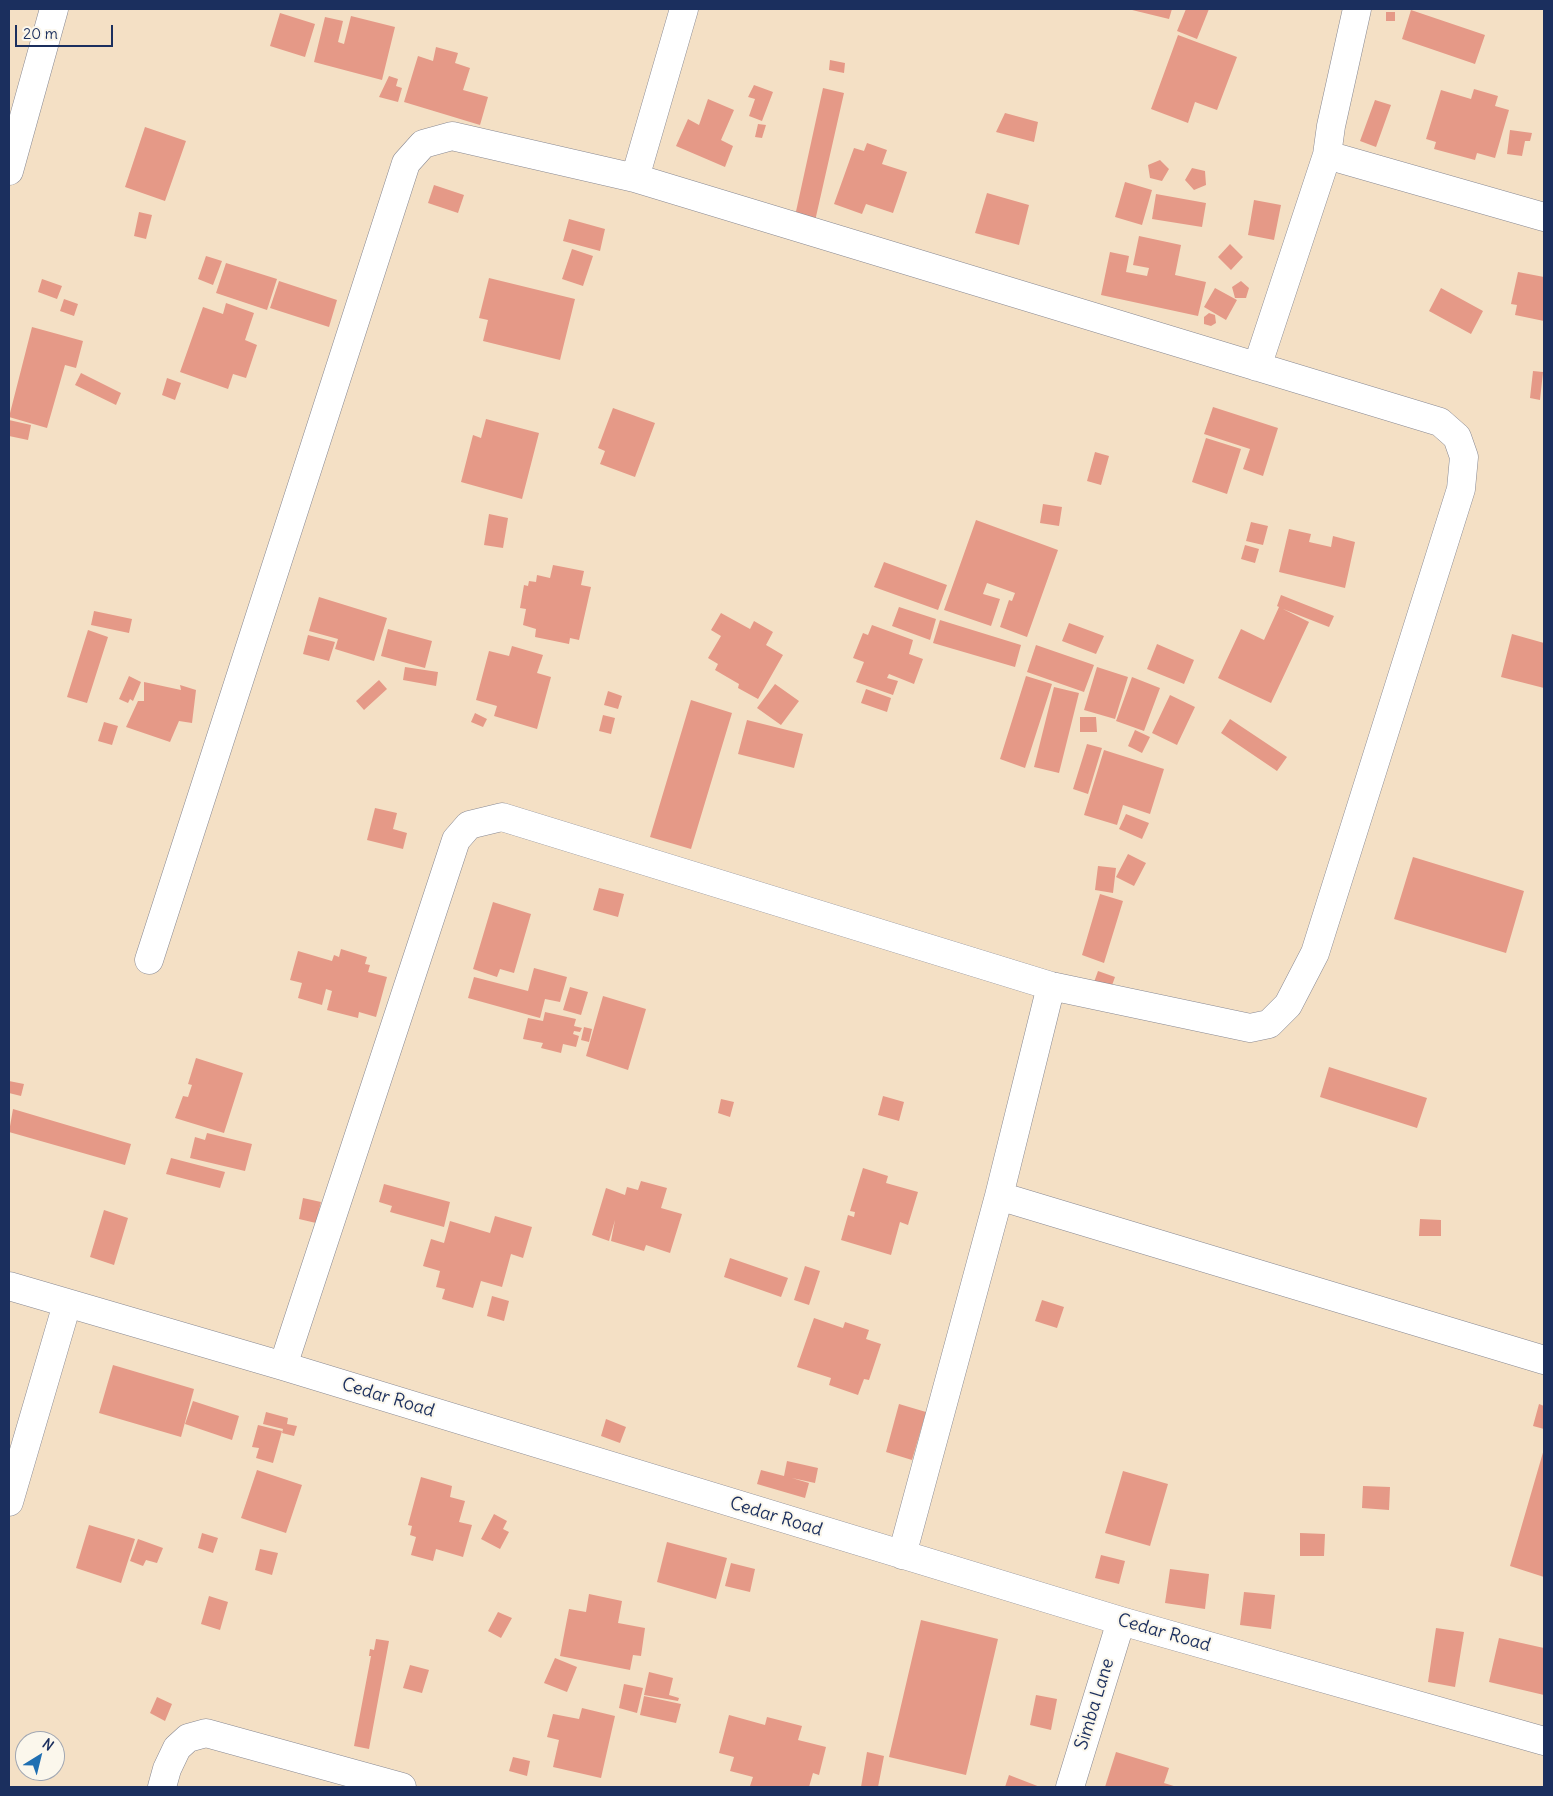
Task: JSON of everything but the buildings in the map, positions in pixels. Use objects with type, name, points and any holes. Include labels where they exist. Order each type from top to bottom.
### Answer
[{"type":"street","points":[[9,171],[54,9]]},
{"type":"street","points":[[635,178],[684,9]]},
{"type":"street","points":[[1257,367],[1327,155],[1331,126],[1357,9]]},
{"type":"street","points":[[149,960],[406,164],[423,144],[452,136],[635,178],[1440,422],[1457,437],[1464,457],[1461,490],[1315,953],[1288,1005],[1269,1024],[1250,1028],[1051,986],[502,817],[469,825],[456,840],[283,1366]]},
{"type":"street","points":[[1327,155],[1544,217]]},
{"type":"street","points":[[902,1555],[999,1196],[1051,986]]},
{"type":"street","points":[[999,1196],[1544,1360]]},
{"type":"street","name":"Cedar Road","points":[[9,1286],[283,1366],[1121,1621],[1544,1741]]},
{"type":"street","points":[[9,1502],[67,1304]]},
{"type":"street","name":"Simba Lane","points":[[1070,1787],[1121,1621]]},
{"type":"street","points":[[162,1787],[167,1769],[177,1748],[188,1738],[206,1733],[402,1787]]}]
